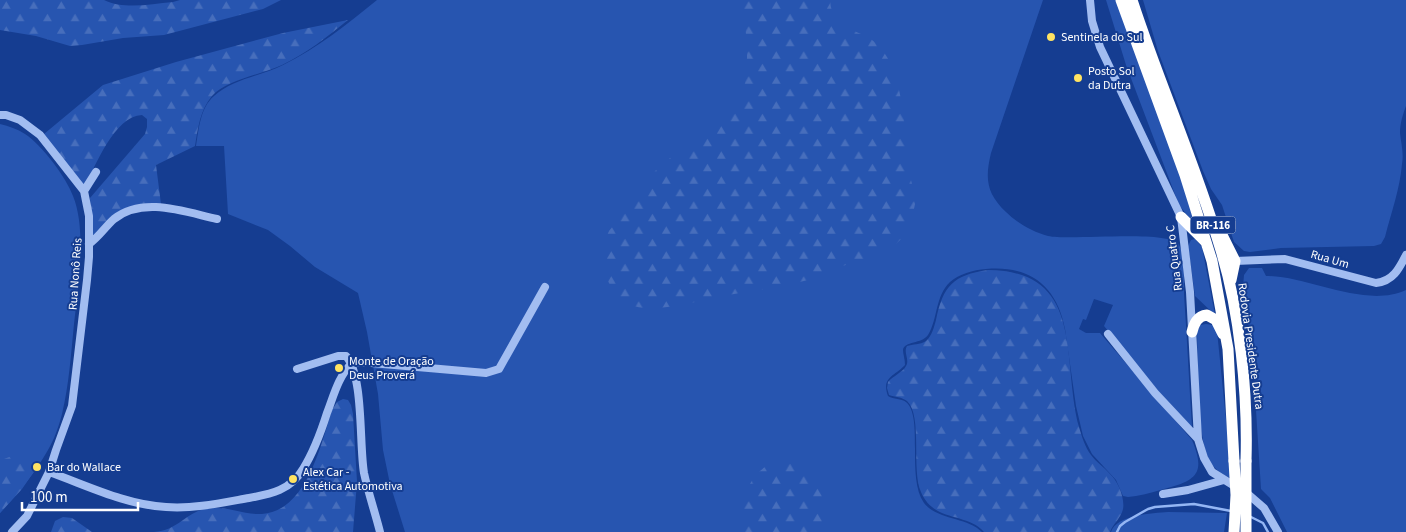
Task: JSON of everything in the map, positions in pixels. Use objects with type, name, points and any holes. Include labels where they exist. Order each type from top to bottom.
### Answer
[{"type":"highway","name":"Rodovia Presidente Dutra","points":[[1121,0],[1208,244],[1224,317],[1228,349],[1236,495],[1234,532]]},
{"type":"highway","name":"Rodovia Presidente Dutra","points":[[1132,0],[1153,62],[1204,197],[1220,248],[1236,316],[1247,420],[1246,532]]},
{"type":"highway","points":[[1204,197],[1235,261],[1231,293]]},
{"type":"highway","points":[[1181,217],[1208,244]]},
{"type":"highway","points":[[1192,332],[1197,319],[1204,315],[1210,316],[1220,326],[1228,349]]},
{"type":"street","name":"Rua Quatro C","points":[[1090,0],[1092,21],[1100,47],[1181,217],[1190,292],[1198,439],[1204,458],[1208,467],[1260,504],[1268,513],[1278,532]]},
{"type":"street","name":"Rua Nonô Reis","points":[[0,115],[14,117],[37,131],[84,191],[89,216],[87,280],[74,398],[49,472],[27,516],[12,532]]},
{"type":"street","points":[[84,191],[96,172]]},
{"type":"street","points":[[89,244],[115,218],[136,209],[168,208],[217,219]]},
{"type":"street","name":"Rua Um","points":[[1235,261],[1285,259],[1376,283],[1396,274],[1406,255]]},
{"type":"street","points":[[49,472],[114,496],[165,508],[224,503],[284,489],[294,483],[305,467],[341,377],[352,363],[366,362],[436,370],[492,372],[499,370],[545,287]]},
{"type":"street","points":[[1108,334],[1155,393],[1198,439]]},
{"type":"street","points":[[297,369],[338,356],[346,356],[352,363],[358,385],[364,473],[380,532]]},
{"type":"street","points":[[1163,494],[1188,490],[1224,480]]},
{"type":"green space","points":[[0,0],[104,0],[120,5],[138,6],[180,0],[281,0],[263,9],[164,35],[123,38],[70,46],[36,36],[0,30]]},
{"type":"green space","points":[[377,0],[1043,0],[991,153],[988,178],[991,192],[999,205],[1015,220],[1031,230],[1048,236],[1139,236],[1171,240],[1179,245],[1184,269],[1192,427],[1160,393],[1104,326],[1113,305],[1094,299],[1086,320],[1083,319],[1079,329],[1086,333],[1100,333],[1192,440],[1198,458],[1197,471],[1194,476],[1181,484],[1140,495],[1123,496],[1116,480],[1092,454],[1083,436],[1076,406],[1065,329],[1055,301],[1039,281],[1028,275],[1002,269],[986,269],[966,273],[950,282],[939,301],[934,322],[928,335],[922,340],[904,347],[905,365],[890,378],[886,385],[888,396],[906,402],[911,410],[914,420],[916,478],[924,503],[936,513],[976,527],[982,532],[405,532],[390,484],[383,450],[378,394],[358,293],[315,267],[268,230],[228,214],[224,146],[196,146],[203,113],[214,96],[230,86],[274,69],[308,51]]},
{"type":"green space","points":[[741,0],[830,0],[836,19],[849,29],[872,40],[879,46],[888,58],[899,89],[915,200],[910,222],[901,239],[887,250],[871,258],[836,268],[808,280],[662,308],[638,307],[628,304],[616,294],[605,275],[602,256],[606,237],[661,165],[709,134],[729,117],[738,105],[747,68],[745,25]]},
{"type":"green space","points":[[1106,0],[1117,0],[1200,231],[1179,205],[1126,65]]},
{"type":"green space","points":[[1143,0],[1406,0],[1406,106],[1400,133],[1403,160],[1395,201],[1385,237],[1381,244],[1374,246],[1281,248],[1250,252],[1244,251],[1234,242],[1222,205],[1211,189],[1203,171],[1158,51]]},
{"type":"green space","points":[[348,20],[300,55],[282,65],[218,90],[208,101],[202,113],[195,146],[156,165],[161,204],[138,206],[92,238],[90,198],[145,134],[147,119],[142,115],[132,118],[123,124],[100,155],[84,187],[44,134],[103,85],[176,62],[283,33]]},
{"type":"green space","points":[[0,124],[16,129],[32,139],[46,153],[59,171],[73,196],[80,225],[81,242],[70,369],[59,423],[50,446],[38,467],[0,513]]},
{"type":"green space","points":[[1195,239],[1202,247],[1215,315],[1195,296],[1188,246],[1191,240]]},
{"type":"green space","points":[[1249,268],[1262,268],[1266,276],[1283,277],[1355,294],[1390,295],[1406,290],[1406,532],[1287,532],[1270,498],[1261,489],[1253,363],[1243,287],[1244,275]]},
{"type":"green space","points":[[988,270],[1019,274],[1041,286],[1055,302],[1063,324],[1068,348],[1079,427],[1087,449],[1095,460],[1113,477],[1122,495],[1123,509],[1110,532],[984,532],[969,522],[934,509],[921,492],[917,471],[915,418],[912,408],[907,401],[889,395],[888,382],[906,366],[907,346],[919,344],[930,337],[942,299],[951,284],[966,275]]},
{"type":"green space","points":[[1200,325],[1213,325],[1217,331],[1232,479],[1218,471],[1211,463],[1206,452],[1200,420],[1197,332]]},
{"type":"green space","points":[[343,399],[348,400],[353,414],[357,482],[353,532],[154,532],[169,528],[205,509],[221,508],[262,514],[277,510],[290,501],[301,489],[310,474],[332,410],[337,402]]},
{"type":"green space","points":[[12,456],[19,457],[37,467],[22,489],[0,513],[0,466],[4,459]]},
{"type":"green space","points":[[781,464],[802,465],[814,473],[818,480],[822,497],[823,532],[745,532],[742,515],[743,506],[752,480],[765,467]]},
{"type":"green space","points":[[1168,512],[1227,513],[1224,532],[1111,532],[1114,526],[1127,518]]},
{"type":"green space","points":[[63,517],[72,518],[92,532],[51,532],[55,521]]},
{"type":"waterway","points":[[1117,532],[1125,522],[1155,507],[1194,504],[1231,511]]},
{"type":"waterway","points":[[1249,516],[1263,523],[1268,532]]},
{"type":"place","name":"Sentinela do Sul","points":[[1051,37]]},
{"type":"place","name":"Posto Sol da Dutra","points":[[1078,78]]},
{"type":"place","name":"Monte de Oração Deus Proverá","points":[[339,368]]},
{"type":"place","name":"Bar do Wallace","points":[[37,467]]},
{"type":"place","name":"Alex Car - Estética Automotiva","points":[[293,479]]}]
